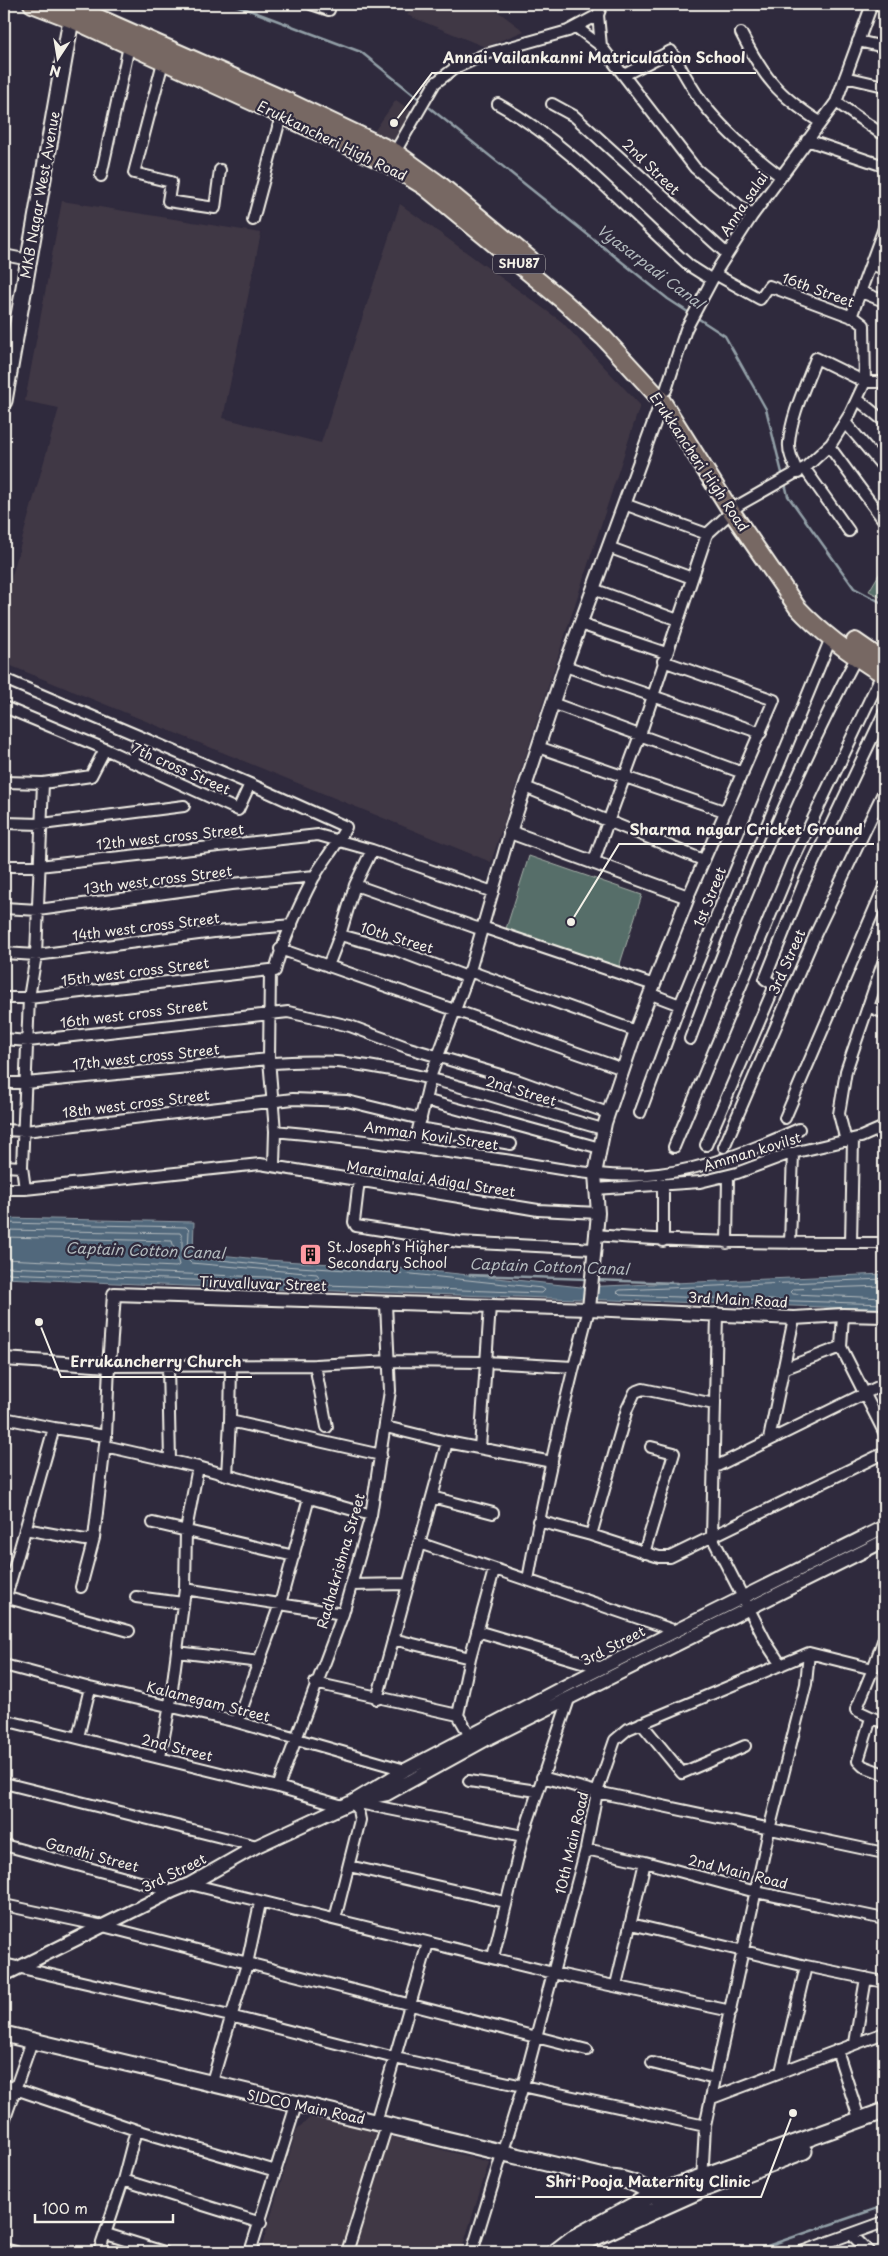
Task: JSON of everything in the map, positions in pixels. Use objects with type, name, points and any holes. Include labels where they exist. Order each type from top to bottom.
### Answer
[{"type":"main road","name":"Erukkancheri High Road","points":[[32,4],[71,8],[129,46],[388,164],[425,187],[562,300],[664,396],[798,607],[810,622],[857,656],[884,670]]},
{"type":"main road","name":"SHU87","points":[[71,8],[282,99],[395,152],[438,183],[560,284],[617,338],[664,396]]},
{"type":"main road","name":"MKB Nagar West Avenue","points":[[4,401],[71,8]]},
{"type":"main road","name":"SHU87","points":[[735,508],[795,587],[824,621],[884,670]]},
{"type":"main road","name":"SIDCO Main Road","points":[[4,2034],[211,2085],[609,2178],[655,2202]]},
{"type":"main road","points":[[557,2251],[584,2242],[655,2202],[884,2111]]},
{"type":"main road","points":[[701,2184],[884,2121]]},
{"type":"street","points":[[311,4],[329,10]]},
{"type":"street","points":[[601,46],[598,15],[602,4]]},
{"type":"street","points":[[872,4],[858,41],[884,47]]},
{"type":"street","points":[[877,4],[884,6]]},
{"type":"street","points":[[395,152],[435,84],[456,68],[486,54],[528,44],[576,27],[598,15]]},
{"type":"street","points":[[576,27],[601,46],[695,168],[752,216]]},
{"type":"street","points":[[741,34],[761,70],[777,91],[820,122]]},
{"type":"street","name":"Anna salai","points":[[664,396],[694,315],[714,277],[752,216],[836,102],[858,41]]},
{"type":"street","points":[[101,176],[129,46]]},
{"type":"street","points":[[624,75],[671,51],[701,101],[750,153],[780,176]]},
{"type":"street","points":[[163,62],[134,173],[171,182],[168,201],[215,208],[220,170]]},
{"type":"street","points":[[845,77],[884,86]]},
{"type":"street","points":[[836,102],[878,132],[884,128]]},
{"type":"street","points":[[498,104],[522,117],[551,138],[690,266],[714,277]]},
{"type":"street","name":"2nd Street","points":[[552,104],[574,116],[727,254]]},
{"type":"street","points":[[252,220],[281,116]]},
{"type":"street","points":[[807,140],[884,166]]},
{"type":"street","points":[[851,316],[884,230]]},
{"type":"street","points":[[4,255],[28,260]]},
{"type":"street","points":[[871,264],[884,269]]},
{"type":"street","name":"16th Street","points":[[714,277],[760,299],[769,286],[851,316],[864,325],[866,382]]},
{"type":"street","points":[[861,292],[884,301]]},
{"type":"street","points":[[849,531],[801,471],[790,454],[788,444],[797,410],[816,358],[866,382],[884,382]]},
{"type":"street","points":[[593,863],[640,734],[664,657],[707,534],[735,508],[801,471],[828,446],[845,422],[866,382]]},
{"type":"street","points":[[414,1147],[430,1080],[468,974],[510,832],[552,703],[664,396]]},
{"type":"street","points":[[857,399],[884,421]]},
{"type":"street","points":[[845,422],[884,468]]},
{"type":"street","points":[[828,446],[882,518]]},
{"type":"street","points":[[624,504],[707,534]]},
{"type":"street","points":[[608,548],[692,578]]},
{"type":"street","points":[[593,589],[678,620]]},
{"type":"street","points":[[528,1580],[538,1521],[573,1367],[590,1305],[598,1213],[595,1174],[603,1129],[636,1031],[688,897],[774,700],[580,624]]},
{"type":"street","name":"1st Street","points":[[640,1114],[680,1005],[831,638]]},
{"type":"street","points":[[690,1039],[753,881],[833,702],[857,656]]},
{"type":"street","points":[[565,666],[761,733]]},
{"type":"street","points":[[674,1147],[792,863],[884,670]]},
{"type":"street","points":[[4,678],[250,784]]},
{"type":"street","points":[[552,703],[743,773]]},
{"type":"street","name":"7th cross Street","points":[[4,707],[105,749],[238,810],[250,784],[346,827],[339,841]]},
{"type":"street","points":[[706,1145],[773,990],[773,984],[765,979],[782,933],[884,713]]},
{"type":"street","points":[[132,762],[141,737]]},
{"type":"street","points":[[538,747],[724,811]]},
{"type":"street","points":[[4,782],[43,783],[91,776],[105,749]]},
{"type":"street","points":[[24,1189],[22,1166],[29,998],[36,955],[43,783]]},
{"type":"street","points":[[525,788],[704,860]]},
{"type":"street","name":"3rd Street","points":[[724,1147],[816,933],[884,791]]},
{"type":"street","points":[[4,823],[42,824],[184,806]]},
{"type":"street","points":[[510,832],[688,897]]},
{"type":"street","name":"12th west cross Street","points":[[4,866],[39,866],[318,835],[372,850],[493,892]]},
{"type":"street","points":[[274,1165],[275,1131],[269,1061],[268,1013],[270,970],[275,971],[280,949],[315,876],[339,841]]},
{"type":"street","name":"10th Street","points":[[372,850],[355,885],[340,935],[396,950],[636,1031]]},
{"type":"street","name":"13th west cross Street","points":[[4,908],[38,910],[232,884],[315,876]]},
{"type":"street","points":[[355,885],[477,928],[482,927],[652,990],[680,1005]]},
{"type":"street","points":[[785,1118],[884,887]]},
{"type":"street","name":"14th west cross Street","points":[[4,953],[36,955],[214,932],[292,925]]},
{"type":"street","points":[[328,966],[340,935]]},
{"type":"street","points":[[280,949],[623,1069]]},
{"type":"street","points":[[851,1243],[849,1140],[839,1114],[840,1105],[846,1072],[884,960]]},
{"type":"street","name":"15th west cross Street","points":[[4,998],[29,998],[270,970]]},
{"type":"street","points":[[868,1006],[884,1013]]},
{"type":"street","name":"16th west cross Street","points":[[4,1039],[28,1041],[288,1012],[315,1016],[350,1026],[438,1058]]},
{"type":"street","points":[[438,1058],[514,1079],[608,1113]]},
{"type":"street","name":"17th west cross Street","points":[[4,1083],[26,1083],[269,1061],[347,1063],[430,1080]]},
{"type":"street","name":"2nd Street","points":[[430,1080],[483,1093],[603,1129]]},
{"type":"street","name":"18th west cross Street","points":[[4,1130],[24,1131],[272,1102],[283,1099],[321,1098],[391,1110],[420,1123],[511,1144]]},
{"type":"street","points":[[425,1100],[600,1148]]},
{"type":"street","name":"Amman kovilst","points":[[595,1189],[700,1182],[728,1176],[793,1153],[849,1140],[884,1127]]},
{"type":"street","name":"Amman Kovil Street","points":[[275,1131],[414,1147],[595,1174],[658,1174],[692,1168],[738,1155],[799,1129]]},
{"type":"street","points":[[790,1243],[793,1153]]},
{"type":"street","name":"Maraimalai Adigal Street","points":[[4,1189],[24,1189],[260,1164],[538,1210],[598,1213]]},
{"type":"street","points":[[4,1166],[22,1166]]},
{"type":"street","points":[[728,1176],[728,1243]]},
{"type":"street","points":[[359,1180],[354,1222],[356,1226],[459,1242],[594,1249]]},
{"type":"street","points":[[663,1184],[664,1241]]},
{"type":"street","points":[[596,1235],[664,1241],[728,1243],[884,1243]]},
{"type":"street","name":"Tiruvalluvar Street","points":[[110,1366],[114,1294],[386,1304],[590,1305]]},
{"type":"street","name":"Radhakrishna Street","points":[[278,1787],[343,1614],[371,1515],[386,1428],[390,1391],[386,1304]]},
{"type":"street","name":"3rd Main Road","points":[[590,1305],[794,1318],[843,1315],[884,1316]]},
{"type":"street","points":[[480,1448],[490,1306]]},
{"type":"street","points":[[717,1313],[712,1537],[767,1644],[781,1665]]},
{"type":"street","points":[[843,1315],[841,1347],[884,1432]]},
{"type":"street","points":[[769,1439],[794,1318]]},
{"type":"street","points":[[783,1369],[841,1347]]},
{"type":"street","points":[[4,1359],[110,1366],[314,1365],[390,1361],[486,1362],[573,1367]]},
{"type":"street","points":[[168,1365],[170,1461]]},
{"type":"street","points":[[227,1475],[231,1365]]},
{"type":"street","points":[[314,1365],[327,1427]]},
{"type":"street","points":[[80,1588],[94,1538],[106,1441],[110,1366]]},
{"type":"street","points":[[713,1468],[884,1384]]},
{"type":"street","points":[[591,1535],[627,1409],[635,1392],[643,1389],[714,1404]]},
{"type":"street","points":[[4,1418],[106,1441],[170,1461],[371,1515]]},
{"type":"street","points":[[230,1421],[381,1455]]},
{"type":"street","points":[[54,1428],[5,1597],[129,1632]]},
{"type":"street","points":[[386,1428],[552,1462]]},
{"type":"street","points":[[377,1699],[447,1442]]},
{"type":"street","points":[[644,1553],[674,1453],[651,1447]]},
{"type":"street","points":[[538,1521],[591,1535],[659,1558],[670,1557],[884,1453]]},
{"type":"street","points":[[160,1758],[170,1705],[185,1589],[186,1530],[198,1467]]},
{"type":"street","points":[[432,1497],[493,1513]]},
{"type":"street","points":[[238,1722],[280,1604],[309,1498]]},
{"type":"street","points":[[153,1523],[294,1556]]},
{"type":"street","name":"3rd Street","points":[[352,1802],[386,1794],[485,1740],[569,1699],[884,1527]]},
{"type":"street","points":[[25,1529],[84,1540],[94,1538]]},
{"type":"street","name":"3rd Street","points":[[4,1975],[190,1884],[257,1846],[352,1802],[405,1770],[676,1631],[884,1541]]},
{"type":"street","points":[[419,1543],[676,1631]]},
{"type":"street","points":[[470,1736],[458,1715],[470,1658],[494,1570]]},
{"type":"street","points":[[351,1585],[408,1584]]},
{"type":"street","points":[[185,1589],[343,1614]]},
{"type":"street","points":[[136,1597],[183,1602]]},
{"type":"street","points":[[477,1631],[602,1668]]},
{"type":"street","points":[[884,1638],[856,1708],[857,1711],[884,1723]]},
{"type":"street","points":[[393,1639],[470,1658]]},
{"type":"street","points":[[177,1652],[260,1662]]},
{"type":"street","points":[[701,2184],[705,2126],[769,1830],[806,1684],[809,1653],[873,1669]]},
{"type":"street","name":"10th Main Road","points":[[472,2252],[523,2086],[586,1849],[597,1792],[615,1740],[619,1734],[641,1724],[809,1653]]},
{"type":"street","name":"Kalamegam Street","points":[[4,1665],[90,1688],[238,1722],[405,1770]]},
{"type":"street","points":[[316,1683],[377,1699],[458,1715]]},
{"type":"street","points":[[78,1737],[90,1688]]},
{"type":"street","points":[[493,1957],[505,1902],[537,1791],[569,1699]]},
{"type":"street","points":[[871,1718],[858,1762],[863,1766],[884,1774]]},
{"type":"street","name":"2nd Street","points":[[4,1720],[278,1787],[524,1836]]},
{"type":"street","points":[[641,1724],[682,1773],[745,1746]]},
{"type":"street","points":[[542,1777],[597,1792],[884,1853]]},
{"type":"street","points":[[469,1781],[537,1791]]},
{"type":"street","points":[[4,1783],[257,1846]]},
{"type":"street","points":[[335,1919],[360,1820],[358,1810],[352,1802]]},
{"type":"street","name":"Gandhi Street","points":[[4,1845],[173,1891]]},
{"type":"street","name":"2nd Main Road","points":[[586,1849],[645,1862],[756,1892],[884,1919]]},
{"type":"street","points":[[616,1985],[645,1862]]},
{"type":"street","points":[[349,1866],[505,1902]]},
{"type":"street","points":[[190,1884],[260,1903],[335,1919],[553,1973],[731,2011]]},
{"type":"street","points":[[211,2085],[247,1964],[260,1903]]},
{"type":"street","points":[[4,1905],[103,1926],[247,1964],[536,2035],[587,2050]]},
{"type":"street","points":[[631,1924],[806,1966],[884,1982]]},
{"type":"street","points":[[347,2252],[381,2124],[410,2003],[428,1943]]},
{"type":"street","points":[[4,1964],[230,2016],[396,2058],[705,2126]]},
{"type":"street","points":[[781,2072],[806,1966]]},
{"type":"street","points":[[855,2043],[866,1978]]},
{"type":"street","points":[[712,2098],[884,2033]]},
{"type":"street","points":[[4,2121],[32,2041]]},
{"type":"street","points":[[837,2050],[860,2120]]},
{"type":"street","points":[[652,2063],[715,2080]]},
{"type":"street","points":[[4,2085],[136,2130],[276,2171]]},
{"type":"street","points":[[250,2252],[261,2223],[296,2105]]},
{"type":"street","points":[[99,2252],[123,2180],[136,2130]]},
{"type":"street","points":[[123,2180],[261,2223]]},
{"type":"street","points":[[801,2252],[824,2249],[884,2222]]},
{"type":"street","points":[[106,2234],[164,2252]]},
{"type":"street","points":[[852,2235],[869,2252]]},
{"type":"street","points":[[4,2248],[16,2252]]},
{"type":"shaded area","points":[[419,4],[488,4],[524,31],[485,47],[407,15]]},
{"type":"shaded area","points":[[396,100],[415,114],[392,146],[373,133]]},
{"type":"shaded area","points":[[62,201],[261,233],[223,418],[321,443],[400,204],[562,322],[640,405],[491,862],[4,663],[4,604],[59,408],[25,401]]},
{"type":"shaded area","points":[[312,2116],[489,2162],[461,2252],[260,2252],[297,2129]]},
{"type":"green space","points":[[884,566],[884,599],[869,591]]},
{"type":"green space","points":[[529,856],[642,895],[618,970],[505,932]]},
{"type":"water","points":[[4,1218],[194,1222],[193,1252],[267,1260],[412,1269],[581,1287],[884,1274],[884,1309],[183,1286],[4,1278]]},
{"type":"waterway","name":"Vyasarpadi Canal","points":[[233,4],[361,52],[418,98]]},
{"type":"waterway","name":"Vyasarpadi Canal","points":[[430,108],[668,299],[691,314]]},
{"type":"waterway","name":"Vyasarpadi Canal","points":[[696,317],[725,336],[766,409],[783,477]]},
{"type":"waterway","name":"Vyasarpadi Canal","points":[[785,483],[788,496],[854,588],[884,604]]},
{"type":"waterway","name":"Captain Cotton Canal","points":[[470,1275],[587,1279]]},
{"type":"waterway","name":"Captain Cotton Canal","points":[[595,1280],[677,1283]]},
{"type":"waterway","points":[[750,2252],[884,2206]]},
{"type":"place","name":"Annai Vailankanni Matriculation School","points":[[394,123]]},
{"type":"place","name":"Sharma nagar Cricket Ground","points":[[571,922]]},
{"type":"place","name":"St.Joseph's Higher Secondary School","points":[[311,1255]]},
{"type":"place","name":"Errukancherry Church","points":[[39,1322]]},
{"type":"place","name":"Shri Pooja Maternity Clinic","points":[[793,2113]]}]
